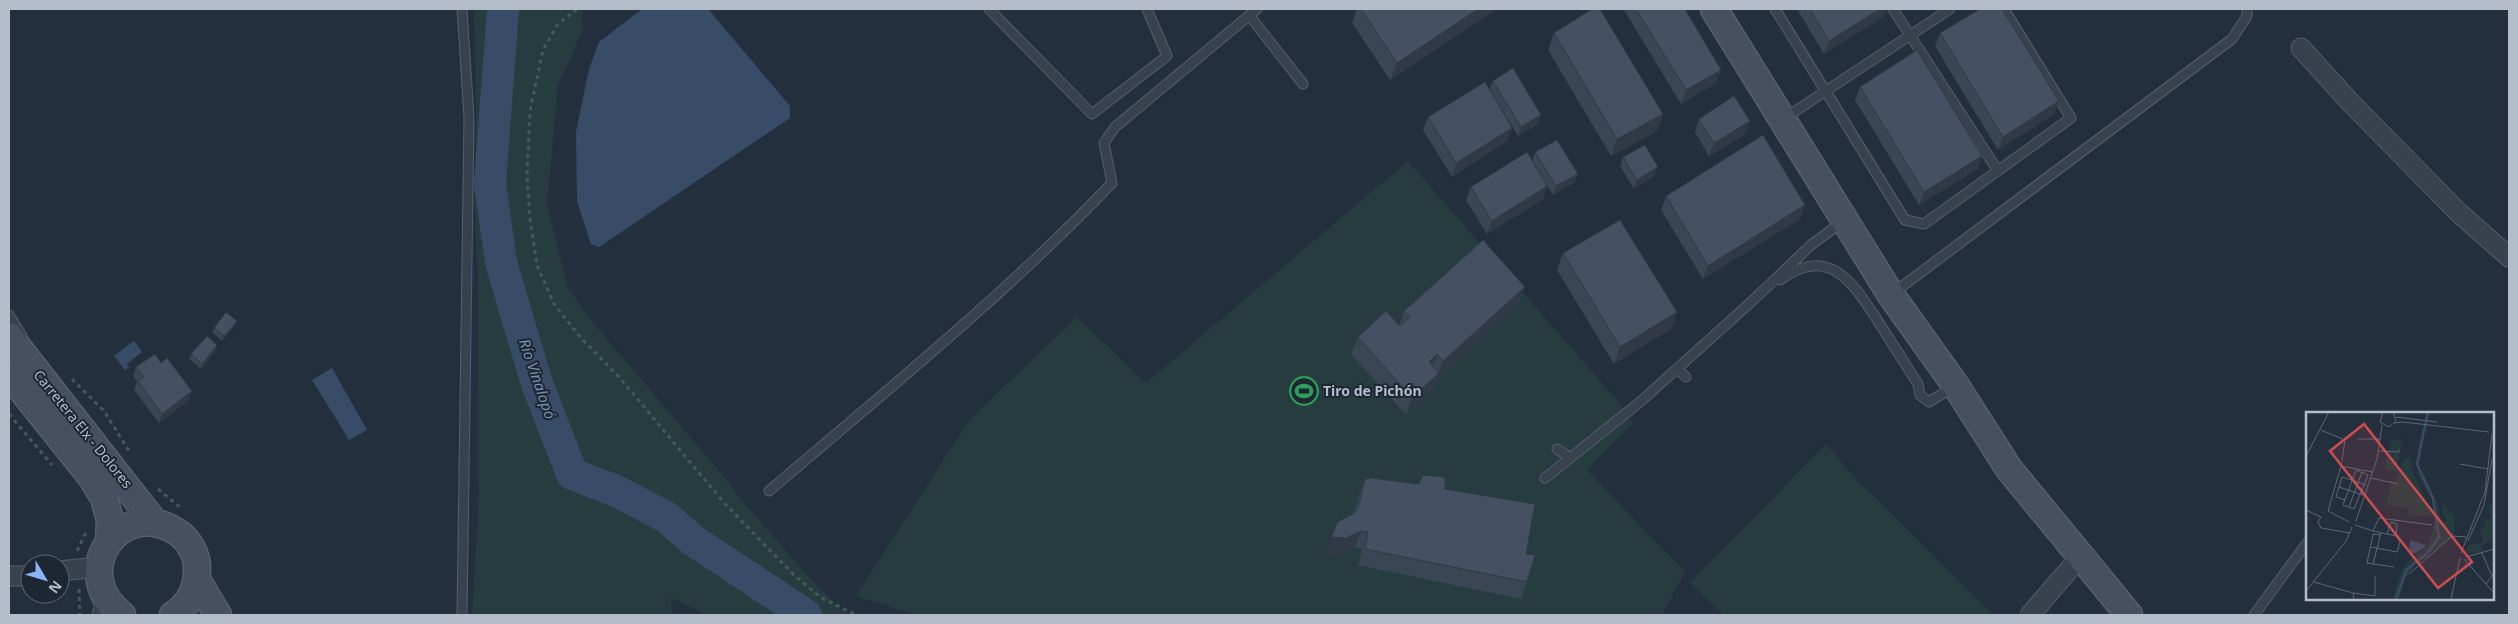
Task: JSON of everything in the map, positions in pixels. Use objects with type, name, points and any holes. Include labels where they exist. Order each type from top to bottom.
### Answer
[{"type":"main road","points":[[1714,9],[1844,220],[1896,291]]},
{"type":"main road","points":[[1731,9],[1794,112],[1896,291],[2009,469],[2129,615]]},
{"type":"main road","name":"Carretera Elx - Dolores","points":[[9,336],[60,382],[156,523]]},
{"type":"main road","name":"Carretera Elx - Dolores","points":[[9,374],[92,478],[104,498],[110,520],[109,541]]},
{"type":"main road","points":[[122,615],[111,606],[100,605],[99,581],[77,569],[118,532],[130,526],[156,523],[177,532],[192,549],[197,564],[197,580],[190,600],[173,615]]},
{"type":"main road","points":[[197,580],[218,615]]},
{"type":"street","points":[[2301,48],[2349,101],[2459,213],[2509,257]]},
{"type":"street","points":[[2030,615],[2080,557]]},
{"type":"lane","points":[[462,9],[469,118],[462,615]]},
{"type":"lane","points":[[988,9],[1092,114],[1167,56],[1147,9]]},
{"type":"lane","points":[[770,492],[962,325],[1078,218],[1112,183],[1104,143],[1115,127],[1257,9]]},
{"type":"lane","points":[[1775,9],[1905,220],[1924,224],[2071,118],[2004,9]]},
{"type":"lane","points":[[1893,9],[1998,171]]},
{"type":"lane","points":[[1794,112],[1950,9]]},
{"type":"lane","points":[[1896,291],[2232,39],[2247,16],[2247,9]]},
{"type":"lane","points":[[1249,15],[1303,84]]},
{"type":"lane","points":[[1546,478],[1640,402],[1811,245],[1844,220]]},
{"type":"lane","points":[[1750,303],[1790,273],[1806,267],[1824,267],[1837,271],[1853,283],[1918,384],[1920,395],[1929,402],[1956,386]]},
{"type":"lane","points":[[9,315],[60,382]]},
{"type":"lane","points":[[1677,369],[1686,378]]},
{"type":"lane","points":[[1557,449],[1570,458]]},
{"type":"lane","points":[[2254,615],[2306,544]]},
{"type":"path","points":[[577,9],[558,24],[543,50],[530,111],[527,176],[530,219],[537,265],[554,304],[580,337],[620,378],[732,511],[793,574],[820,598],[856,615]]},
{"type":"path","points":[[60,382],[104,411],[134,459]]},
{"type":"path","points":[[9,414],[59,472]]},
{"type":"path","points":[[155,485],[189,516]]},
{"type":"path","points":[[80,615],[75,554],[89,525]]},
{"type":"green space","points":[[474,9],[582,9],[583,29],[558,86],[547,204],[568,288],[594,324],[722,474],[743,502],[818,587],[847,615],[708,615],[671,598],[673,615],[472,615],[479,498],[478,283],[474,192],[476,112]]},
{"type":"green space","name":"Tiro de Pichón","points":[[1408,161],[1617,400],[1633,422],[1587,470],[1685,572],[1662,615],[916,615],[856,596],[970,419],[1077,317],[1146,383]]},
{"type":"green space","points":[[1826,444],[1857,480],[1994,615],[1724,615],[1690,583]]},
{"type":"water","points":[[642,9],[708,9],[790,106],[790,118],[599,247],[591,244],[577,201],[576,132],[589,69],[599,42]]},
{"type":"water","points":[[134,341],[142,352],[127,364],[129,367],[125,370],[114,356]]},
{"type":"water","points":[[332,368],[367,430],[349,440],[312,380]]},
{"type":"building","points":[[1361,9],[1478,9],[1397,63]]},
{"type":"building","points":[[1592,9],[1600,9],[1663,114],[1617,139],[1554,33]]},
{"type":"building","points":[[1636,9],[1685,9],[1721,70],[1686,90]]},
{"type":"building","points":[[1810,9],[1880,9],[1829,41]]},
{"type":"building","points":[[1980,9],[2002,9],[2059,101],[2003,137],[1940,33]]},
{"type":"building","points":[[1917,50],[1982,156],[1924,192],[1860,87]]},
{"type":"building","points":[[1513,68],[1541,115],[1521,127],[1493,81]]},
{"type":"building","points":[[1485,82],[1512,128],[1456,163],[1428,117]]},
{"type":"building","points":[[1734,96],[1750,121],[1714,143],[1699,119]]},
{"type":"building","points":[[1763,135],[1805,205],[1708,266],[1666,196]]},
{"type":"building","points":[[1557,140],[1578,174],[1556,186],[1535,152]]},
{"type":"building","points":[[1645,145],[1658,167],[1637,180],[1623,157]]},
{"type":"building","points":[[1527,152],[1547,186],[1492,221],[1471,187]]},
{"type":"building","points":[[1620,220],[1677,312],[1620,347],[1563,253]]},
{"type":"building","points":[[1483,240],[1525,287],[1443,361],[1437,354],[1429,362],[1439,373],[1412,398],[1358,337],[1386,311],[1400,326],[1410,317],[1404,311]]},
{"type":"building","points":[[226,312],[237,321],[224,336],[214,328]]},
{"type":"building","points":[[207,336],[217,345],[202,364],[191,354]]},
{"type":"building","points":[[155,354],[161,363],[167,358],[192,391],[162,414],[138,381],[144,377],[136,367]]},
{"type":"building","points":[[1423,475],[1445,477],[1445,489],[1535,504],[1526,554],[1535,555],[1527,582],[1365,549],[1368,532],[1361,531],[1346,538],[1331,537],[1338,522],[1354,513],[1358,508],[1365,479],[1372,478],[1419,484]]},
{"type":"waterway","name":"Río Vinalopó","points":[[503,9],[490,184],[501,262],[536,381],[572,474],[616,491],[666,517],[694,541],[806,615]]},
{"type":"place","name":"Tiro de Pichón","points":[[1304,391]]}]
